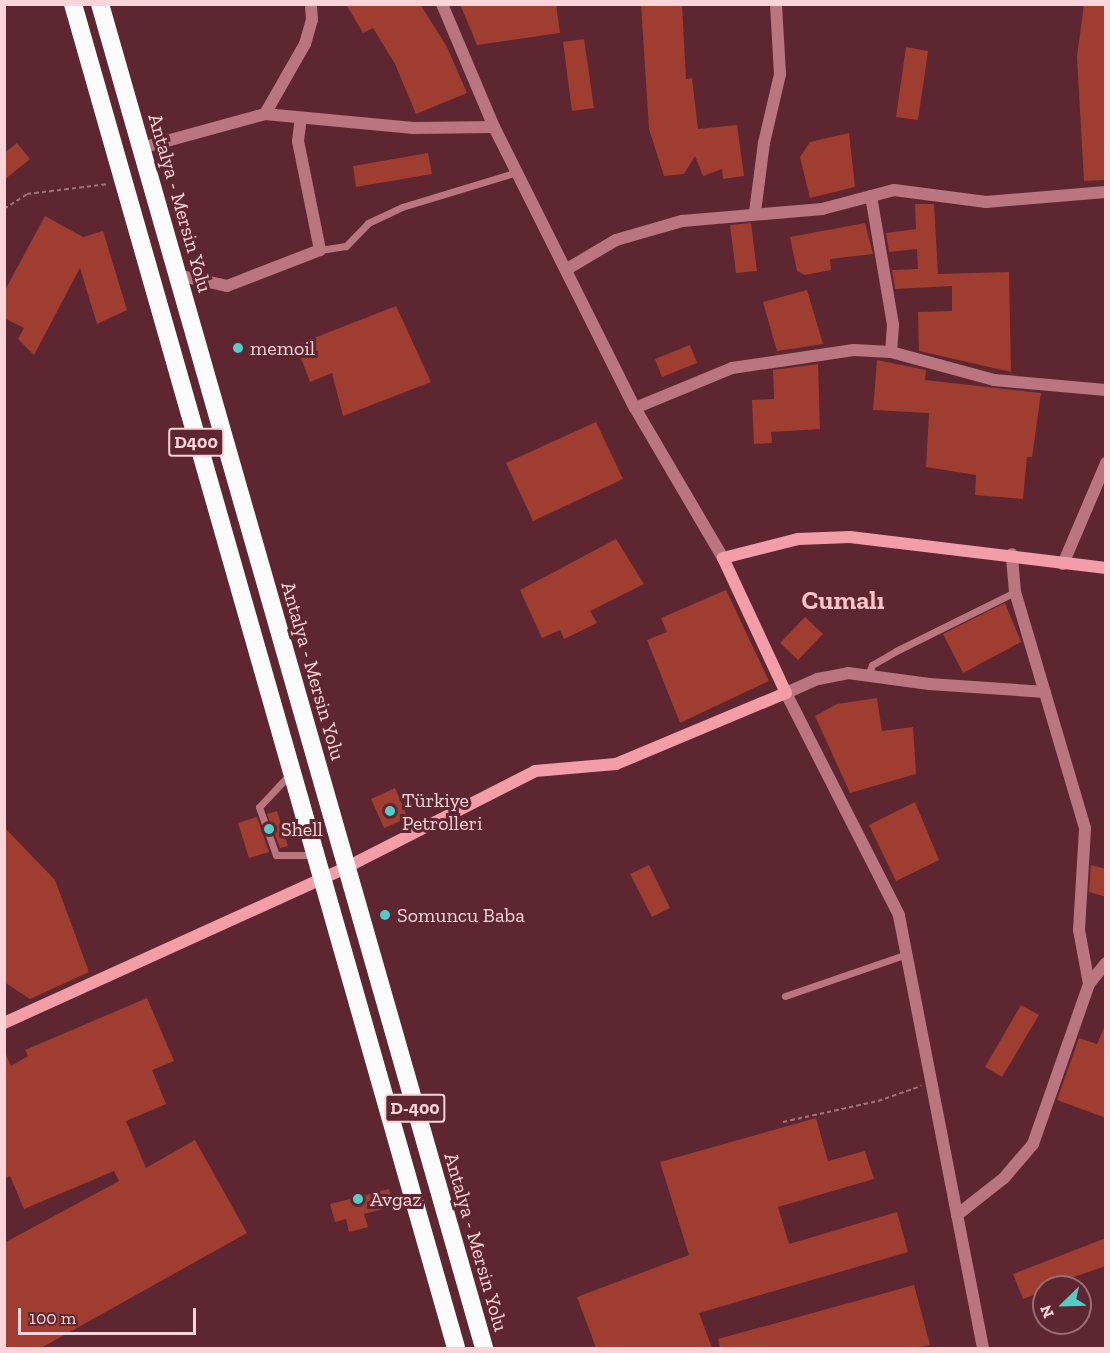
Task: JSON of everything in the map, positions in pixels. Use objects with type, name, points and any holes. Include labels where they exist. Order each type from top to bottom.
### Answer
[{"type":"highway","name":"D400","points":[[73,4],[313,855],[456,1348]]},
{"type":"highway","name":"Antalya - Mersin Yolu","points":[[100,4],[484,1348]]},
{"type":"street","points":[[265,114],[305,44],[312,20],[311,4]]},
{"type":"street","points":[[442,4],[494,127],[635,408],[723,558],[786,693],[899,915],[929,1083],[983,1348]]},
{"type":"street","points":[[755,212],[764,143],[780,74],[776,4]]},
{"type":"street","points":[[141,148],[265,114],[413,128],[494,127]]},
{"type":"street","points":[[177,275],[228,286],[320,250],[298,141],[301,118]]},
{"type":"street","points":[[567,269],[600,247],[635,232],[682,221],[755,212],[822,209],[870,196],[907,190],[965,201],[1007,202],[1106,192]]},
{"type":"street","points":[[870,196],[893,325],[891,352]]},
{"type":"street","points":[[635,408],[710,375],[753,363],[854,350],[891,352],[994,380],[1106,390]]},
{"type":"street","points":[[1063,564],[1106,463]]},
{"type":"street","points":[[723,558],[773,543],[824,537],[1012,554],[1063,564],[1106,568]]},
{"type":"street","points":[[1012,554],[1015,592],[1084,828],[1086,849],[1079,930],[1089,984]]},
{"type":"street","points":[[4,1023],[345,868],[536,771],[616,764],[833,675],[868,675],[930,684],[1045,693]]},
{"type":"street","points":[[957,1215],[1004,1178],[1033,1144],[1089,984],[1106,963]]},
{"type":"lane","points":[[320,250],[346,246],[368,223],[434,194],[517,172]]},
{"type":"lane","points":[[868,675],[870,667],[896,651],[1015,592]]},
{"type":"lane","points":[[290,774],[259,807],[276,855],[313,855]]},
{"type":"lane","points":[[785,996],[906,954]]},
{"type":"path","points":[[4,209],[27,195],[123,182]]},
{"type":"path","points":[[783,1122],[878,1101],[929,1083]]},
{"type":"building","points":[[346,4],[420,4],[447,47],[467,93],[416,114],[395,64],[373,28],[363,33]]},
{"type":"building","points":[[460,4],[556,4],[560,33],[477,45]]},
{"type":"building","points":[[641,4],[682,4],[686,79],[692,78],[698,129],[737,125],[744,176],[723,179],[722,169],[703,176],[695,156],[684,174],[664,176],[649,129]]},
{"type":"building","points":[[1084,4],[1106,4],[1106,180],[1084,181],[1077,57]]},
{"type":"building","points":[[584,39],[594,108],[572,111],[563,42]]},
{"type":"building","points":[[906,47],[928,51],[918,120],[896,117]]},
{"type":"building","points":[[849,133],[855,187],[810,198],[800,157],[810,142]]},
{"type":"building","points":[[17,143],[30,159],[4,180],[4,153]]},
{"type":"building","points":[[428,153],[432,174],[356,187],[353,166]]},
{"type":"building","points":[[915,204],[934,204],[938,274],[1009,272],[1011,372],[919,351],[918,312],[952,311],[952,286],[895,289],[892,270],[918,269],[917,249],[889,252],[886,233],[916,229]]},
{"type":"building","points":[[45,216],[83,237],[103,231],[127,310],[97,324],[80,268],[34,355],[18,339],[24,328],[4,318],[4,292]]},
{"type":"building","points":[[751,223],[757,271],[736,273],[730,225]]},
{"type":"building","points":[[865,223],[873,254],[830,259],[831,270],[805,275],[797,271],[790,237]]},
{"type":"building","points":[[807,290],[823,344],[777,351],[763,302]]},
{"type":"building","points":[[396,306],[431,382],[343,416],[332,373],[310,382],[296,345]]},
{"type":"building","points":[[690,345],[697,363],[662,377],[655,359]]},
{"type":"building","points":[[877,360],[926,370],[925,380],[1041,393],[1032,457],[1027,457],[1023,499],[975,495],[976,475],[926,467],[929,413],[873,410]]},
{"type":"building","points":[[818,364],[820,429],[771,432],[772,443],[754,444],[752,400],[774,399],[773,370]]},
{"type":"building","points":[[596,422],[623,479],[533,521],[506,463]]},
{"type":"building","points":[[616,539],[644,584],[590,611],[597,623],[564,639],[560,630],[542,638],[520,590]]},
{"type":"building","points":[[726,590],[769,681],[680,723],[647,640],[667,632],[661,618]]},
{"type":"building","points":[[1005,603],[1021,642],[963,673],[943,634]]},
{"type":"building","points":[[805,617],[823,634],[798,660],[780,643]]},
{"type":"building","points":[[877,698],[882,731],[913,727],[916,774],[850,793],[815,716],[837,704]]},
{"type":"building","points":[[395,788],[408,818],[384,828],[371,799]]},
{"type":"building","points":[[915,802],[939,860],[896,881],[869,825]]},
{"type":"building","points":[[277,811],[288,846],[280,848],[267,814]]},
{"type":"building","points":[[257,817],[269,852],[249,858],[238,823]]},
{"type":"building","points":[[4,827],[55,880],[89,972],[30,999],[4,982]]},
{"type":"building","points":[[649,865],[670,908],[652,917],[630,874]]},
{"type":"building","points":[[1091,865],[1106,869],[1106,897],[1089,892]]},
{"type":"building","points":[[147,998],[174,1061],[152,1070],[166,1104],[126,1121],[146,1168],[195,1140],[247,1233],[41,1348],[4,1348],[4,1243],[119,1181],[114,1171],[24,1209],[10,1176],[4,1179],[4,1050],[11,1066],[28,1056],[25,1050]]},
{"type":"building","points":[[1021,1005],[1039,1015],[1002,1077],[985,1067]]},
{"type":"building","points":[[1106,1023],[1106,1118],[1057,1100],[1079,1038],[1097,1044]]},
{"type":"building","points":[[816,1118],[828,1161],[865,1151],[874,1179],[778,1207],[789,1244],[897,1212],[908,1252],[699,1313],[712,1348],[596,1348],[577,1297],[689,1255],[660,1162]]},
{"type":"building","points":[[389,1189],[394,1206],[364,1214],[368,1227],[349,1232],[346,1219],[335,1222],[330,1204]]},
{"type":"building","points":[[1106,1238],[1106,1266],[1079,1275],[1032,1275],[1032,1296],[1023,1299],[1013,1274]]},
{"type":"building","points":[[914,1285],[930,1345],[916,1348],[720,1348],[718,1339]]},
{"type":"place","name":"memoil","points":[[238,348]]},
{"type":"place","name":"Türkiye Petrolleri","points":[[390,811]]},
{"type":"place","name":"Shell","points":[[269,829]]},
{"type":"place","name":"Somuncu Baba","points":[[385,915]]},
{"type":"place","name":"Avgaz","points":[[358,1199]]},
{"type":"district","name":"Cumalı","points":[[843,601]]}]
